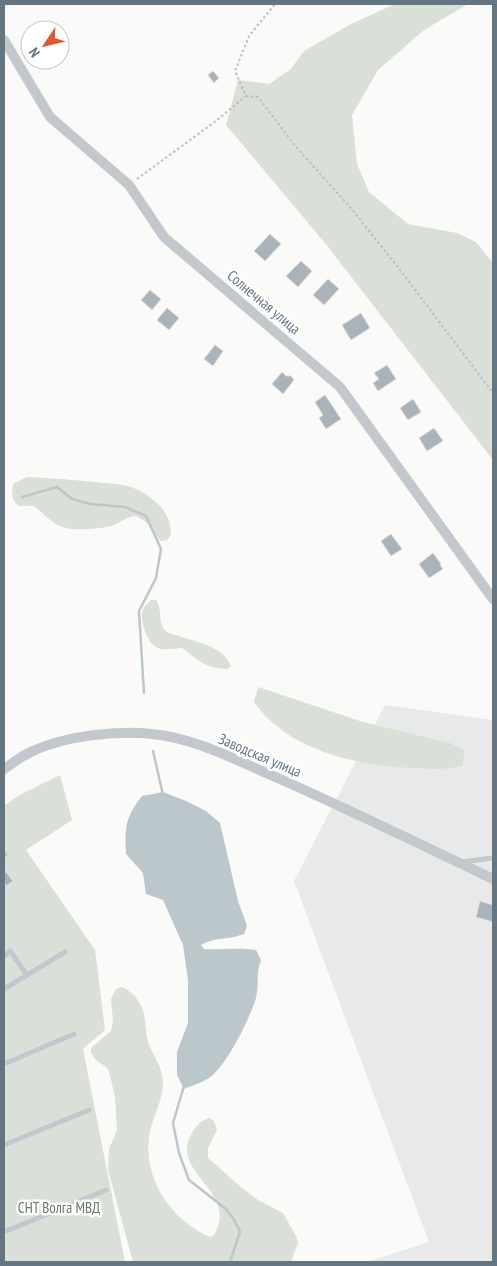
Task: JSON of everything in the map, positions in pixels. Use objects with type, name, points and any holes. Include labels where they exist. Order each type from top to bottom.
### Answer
[{"type":"street","name":"Солнечная улица","points":[[4,40],[50,117],[129,185],[164,237],[340,387],[493,599]]},
{"type":"street","name":"Заводская улица","points":[[4,769],[32,751],[53,744],[107,734],[132,732],[177,739],[234,759],[493,878]]},
{"type":"lane","points":[[459,862],[493,858]]},
{"type":"lane","points":[[4,956],[10,951],[27,975]]},
{"type":"lane","points":[[4,989],[66,952]]},
{"type":"lane","points":[[4,1064],[74,1034]]},
{"type":"lane","points":[[4,1145],[89,1110]]},
{"type":"lane","points":[[4,1232],[106,1190]]},
{"type":"path","points":[[246,96],[235,71],[249,36],[275,4]]},
{"type":"path","points":[[129,185],[246,96],[258,97],[296,147],[350,207],[493,392]]},
{"type":"shaded area","points":[[385,705],[493,720],[493,1262],[367,1262],[429,1242],[294,881]]},
{"type":"shaded area","points":[[163,792],[206,811],[220,823],[238,901],[247,926],[244,934],[206,942],[201,945],[204,949],[256,950],[261,960],[256,998],[249,1017],[230,1053],[223,1064],[209,1078],[184,1089],[177,1075],[177,1052],[188,1023],[188,980],[183,945],[163,900],[146,894],[143,873],[126,854],[126,830],[132,811],[142,796]]},
{"type":"green space","points":[[395,4],[468,4],[424,30],[378,70],[352,115],[357,164],[369,192],[408,224],[457,233],[476,242],[493,263],[493,460],[325,243],[226,125],[238,80],[269,84],[291,69],[304,51],[351,24]]},
{"type":"green space","points":[[27,477],[119,484],[136,489],[157,503],[163,510],[169,521],[170,537],[160,541],[149,524],[136,516],[103,528],[70,529],[58,525],[34,506],[19,506],[13,499],[13,484]]},
{"type":"green space","points":[[151,600],[156,600],[158,604],[162,625],[167,632],[209,646],[222,654],[231,666],[228,669],[213,667],[198,660],[182,648],[163,649],[154,646],[146,633],[142,617],[143,609]]},
{"type":"green space","points":[[258,687],[363,722],[450,743],[465,751],[462,766],[437,769],[368,763],[346,759],[304,744],[285,733],[268,719],[254,702]]},
{"type":"green space","name":"СНТ Волга МВД","points":[[60,775],[72,820],[26,850],[95,950],[105,1030],[83,1049],[125,1262],[4,1262],[4,806],[18,796]]},
{"type":"green space","points":[[121,987],[130,992],[141,1005],[148,1042],[163,1079],[159,1103],[151,1126],[148,1148],[154,1180],[162,1195],[182,1220],[210,1237],[214,1235],[220,1220],[218,1206],[189,1160],[187,1147],[195,1128],[209,1118],[214,1121],[217,1130],[208,1148],[208,1158],[258,1200],[283,1213],[298,1242],[291,1262],[133,1262],[108,1170],[109,1149],[117,1130],[115,1097],[109,1071],[91,1053],[91,1048],[111,1031],[113,1021],[111,999],[116,989]]},
{"type":"building","points":[[213,71],[219,78],[214,83],[208,75]]},
{"type":"building","points":[[270,234],[281,244],[265,261],[254,251]]},
{"type":"building","points":[[301,261],[312,271],[298,287],[286,276]]},
{"type":"building","points":[[328,279],[339,289],[324,305],[313,295]]},
{"type":"building","points":[[150,290],[161,299],[152,310],[141,300]]},
{"type":"building","points":[[167,308],[179,318],[169,330],[157,320]]},
{"type":"building","points":[[361,313],[370,328],[351,340],[342,325]]},
{"type":"building","points":[[215,345],[223,351],[213,366],[204,359]]},
{"type":"building","points":[[387,365],[396,379],[378,391],[373,383],[379,379],[374,373]]},
{"type":"building","points":[[282,372],[286,376],[291,376],[294,380],[283,394],[272,384]]},
{"type":"building","points":[[325,395],[341,419],[326,429],[319,418],[323,415],[315,402]]},
{"type":"building","points":[[413,399],[421,412],[408,420],[400,408]]},
{"type":"building","points":[[434,428],[443,441],[427,451],[419,438]]},
{"type":"building","points":[[391,534],[402,549],[391,556],[381,541]]},
{"type":"building","points":[[433,553],[443,569],[429,578],[419,564]]},
{"type":"building","points":[[6,872],[13,881],[6,886],[4,874]]},
{"type":"building","points":[[480,901],[493,905],[493,922],[476,917]]},
{"type":"waterway","points":[[22,497],[57,487],[72,499],[90,504],[125,507],[146,516],[161,549],[156,578],[139,611],[144,693]]},
{"type":"waterway","points":[[153,751],[163,795]]},
{"type":"waterway","points":[[184,1086],[173,1123],[179,1153],[189,1180],[226,1209],[235,1221],[240,1232],[230,1262]]}]
